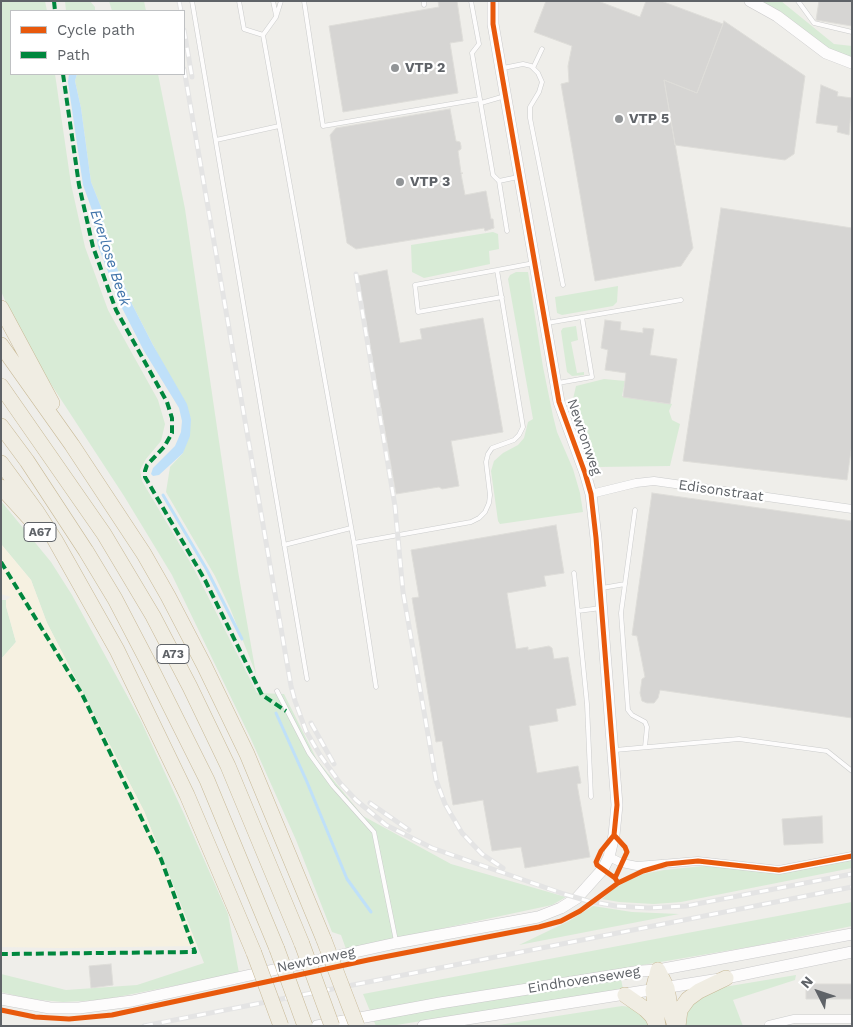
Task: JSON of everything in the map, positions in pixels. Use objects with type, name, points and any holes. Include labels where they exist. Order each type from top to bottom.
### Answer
[{"type":"highway","name":"A73","points":[[1,308],[42,382],[72,445]]},
{"type":"highway","name":"A73","points":[[1,345],[72,445],[144,554],[204,665],[247,754],[324,940],[356,1026]]},
{"type":"highway","name":"A73","points":[[1,386],[104,534],[153,616],[190,687],[228,766],[302,944],[332,1026]]},
{"type":"highway","name":"A73","points":[[1,426],[27,461],[86,551],[115,599],[150,666],[207,780],[277,949],[306,1026]]},
{"type":"highway","points":[[1,463],[37,512],[118,650],[187,795],[254,953],[281,1026]]},
{"type":"highway","name":"A67","points":[[1,486],[18,504],[77,579]]},
{"type":"highway","points":[[657,1026],[660,989],[658,970]]},
{"type":"highway","points":[[676,1026],[680,1010],[688,999],[699,991],[726,978]]},
{"type":"highway","points":[[660,989],[676,1026]]},
{"type":"highway","points":[[625,995],[648,1012],[657,1026]]},
{"type":"street","name":"Newtonweg","points":[[1,998],[50,1008],[88,1007],[132,1001],[396,943],[538,916],[561,908],[577,898],[603,870],[609,857],[614,834],[617,805],[591,494],[559,402],[493,24],[493,1]]},
{"type":"street","points":[[750,1],[777,16],[826,53],[852,63]]},
{"type":"street","name":"Edisonstraat","points":[[591,494],[636,483],[654,481],[852,509]]},
{"type":"street","points":[[609,857],[622,863],[636,866],[698,861],[779,870],[852,856]]},
{"type":"street","name":"Eindhovenseweg","points":[[317,1026],[440,1003],[641,971],[658,970],[852,934]]},
{"type":"street","name":"Eindhovenseweg","points":[[423,1026],[726,978],[852,952]]},
{"type":"street","points":[[769,1025],[794,1019],[852,1019]]},
{"type":"lane","points":[[192,1],[306,679]]},
{"type":"lane","points":[[239,1],[244,29],[263,35]]},
{"type":"lane","points":[[273,1],[276,17]]},
{"type":"lane","points":[[280,1],[276,17],[263,35],[354,543],[376,687]]},
{"type":"lane","points":[[304,1],[323,126],[505,96]]},
{"type":"lane","points":[[471,1],[479,44],[472,53],[493,175],[498,181],[507,231]]},
{"type":"lane","points":[[798,1],[814,23],[852,32]]},
{"type":"lane","points":[[533,68],[542,49]]},
{"type":"lane","points":[[501,68],[523,64],[533,68],[538,73],[542,82],[530,108],[530,118],[563,285]]},
{"type":"lane","points":[[216,140],[279,126]]},
{"type":"lane","points":[[498,181],[520,177]]},
{"type":"lane","points":[[502,297],[418,312],[415,285],[534,263]]},
{"type":"lane","points":[[354,543],[471,522],[485,512],[489,504],[490,495],[486,462],[488,454],[492,448],[514,440],[523,427],[497,270]]},
{"type":"lane","points":[[545,324],[681,300]]},
{"type":"lane","points":[[556,383],[592,377],[582,317]]},
{"type":"lane","points":[[635,510],[621,613],[628,710],[632,715],[645,722],[647,727],[645,747]]},
{"type":"lane","points":[[284,545],[351,528]]},
{"type":"lane","points":[[574,572],[587,704],[591,797]]},
{"type":"lane","points":[[600,588],[625,584]]},
{"type":"lane","points":[[578,611],[602,608]]},
{"type":"lane","points":[[277,691],[309,754],[333,786],[374,832],[396,943]]},
{"type":"lane","points":[[613,750],[739,739],[827,752],[852,771]]},
{"type":"green space","points":[[1,1],[45,1],[47,10],[10,10],[10,75],[55,75],[71,184],[85,247],[108,310],[158,400],[165,424],[161,441],[146,459],[140,470],[142,481],[193,567],[257,693],[284,694],[317,760],[363,816],[451,864],[566,897],[552,905],[346,949],[341,935],[332,932],[296,840],[250,737],[172,575],[124,496],[30,352],[1,291]]},
{"type":"green space","points":[[65,1],[90,1],[95,7],[95,10],[66,10]]},
{"type":"green space","points":[[109,1],[144,1],[146,10],[112,10]]},
{"type":"green space","points":[[762,1],[781,1],[834,44],[852,46],[852,59],[834,52]]},
{"type":"green space","points":[[77,75],[158,75],[185,209],[238,571],[256,674],[215,576],[166,492],[170,467],[183,453],[191,419],[132,304],[107,244],[101,207],[91,182],[81,108],[75,81]]},
{"type":"green space","points":[[493,232],[498,234],[499,249],[489,251],[490,264],[424,278],[412,272],[411,245]]},
{"type":"green space","points":[[516,272],[528,272],[553,416],[557,432],[573,469],[583,512],[500,524],[491,471],[494,461],[503,453],[518,445],[524,438],[528,422],[533,419],[508,279],[510,275]]},
{"type":"green space","points":[[618,286],[617,302],[613,306],[562,315],[557,313],[555,297]]},
{"type":"green space","points":[[576,326],[578,340],[571,342],[577,373],[584,372],[584,375],[572,376],[567,372],[561,331],[563,328]]},
{"type":"green space","points":[[604,379],[625,381],[622,396],[672,404],[669,411],[672,420],[680,424],[670,466],[598,467],[573,399],[576,386]]},
{"type":"green space","points":[[1,501],[51,562],[72,595],[141,721],[228,914],[239,973],[102,1000],[63,1002],[30,999],[1,992],[1,974],[66,990],[137,985],[204,963],[144,811],[47,623],[31,580],[1,544]]},
{"type":"green space","points":[[1,600],[6,600],[16,642],[1,659]]},
{"type":"green space","points":[[852,859],[852,868],[681,902],[654,904],[602,899],[613,889],[628,881],[643,874],[664,870],[703,866],[778,873]]},
{"type":"green space","points":[[852,902],[852,926],[755,946],[370,1011],[363,994]]},
{"type":"green space","points":[[593,906],[632,912],[679,914],[519,945],[569,921]]},
{"type":"green space","points":[[796,975],[795,980],[733,1000],[743,1026],[682,1026],[686,1010],[712,989]]},
{"type":"green space","points":[[621,979],[623,989],[390,1026],[376,1026],[373,1019]]},
{"type":"green space","points":[[622,1006],[640,1008],[649,1026],[492,1026]]},
{"type":"sand","points":[[1,544],[31,580],[47,623],[144,811],[197,946],[1,947],[1,659],[16,642],[6,606],[6,600],[11,597],[1,594]]},
{"type":"water","name":"Everlose Beek","points":[[69,75],[77,75],[75,81],[81,108],[91,182],[101,207],[107,244],[132,304],[187,404],[191,419],[190,436],[183,453],[159,475],[153,476],[151,474],[153,468],[175,446],[181,432],[182,421],[179,408],[144,351],[122,308],[98,246],[92,210],[83,185],[68,82]]},
{"type":"building","name":"VTP 2","points":[[438,1],[457,1],[463,41],[450,43],[458,93],[343,112],[329,26],[439,7]]},
{"type":"building","name":"VTP 5","points":[[546,1],[598,1],[640,17],[646,1],[661,1],[723,24],[697,93],[664,80],[693,248],[681,266],[595,281],[561,84],[569,82],[568,66],[572,46],[534,32]]},
{"type":"building","points":[[819,1],[852,1],[852,26],[816,20]]},
{"type":"building","points":[[724,21],[805,76],[794,154],[785,160],[675,145],[664,80],[697,93]]},
{"type":"building","points":[[821,85],[838,92],[837,96],[852,98],[849,135],[837,132],[838,126],[816,123]]},
{"type":"building","name":"VTP 3","points":[[450,109],[456,141],[460,142],[461,146],[461,149],[458,151],[465,195],[486,191],[494,228],[485,231],[484,228],[356,249],[347,243],[330,135],[336,128]]},
{"type":"building","points":[[721,208],[852,228],[852,443],[847,480],[683,461]]},
{"type":"building","points":[[387,270],[400,343],[422,339],[420,329],[483,318],[503,432],[451,441],[459,486],[442,489],[439,487],[396,494],[358,276]]},
{"type":"building","points":[[605,320],[621,322],[620,330],[643,333],[643,328],[654,329],[650,355],[677,359],[670,404],[623,397],[626,373],[605,370],[608,350],[601,348]]},
{"type":"building","points":[[652,493],[852,521],[852,718],[660,690],[658,698],[654,703],[642,701],[640,693],[642,679],[645,677],[637,636],[632,635]]},
{"type":"building","points":[[556,525],[564,573],[544,576],[546,586],[507,593],[516,649],[528,647],[528,650],[549,646],[552,648],[554,659],[568,657],[576,705],[556,709],[558,721],[529,726],[537,773],[578,766],[581,783],[577,784],[590,857],[525,868],[521,847],[492,851],[483,800],[453,805],[442,741],[436,742],[412,598],[419,597],[411,550]]},
{"type":"building","points":[[822,816],[823,843],[784,845],[782,819]]},
{"type":"building","points":[[111,964],[113,985],[91,988],[89,966]]},
{"type":"building","points":[[806,984],[852,984],[852,999],[806,999]]},
{"type":"waterway","points":[[163,495],[207,570],[242,639]]},
{"type":"waterway","points":[[276,713],[347,879],[371,912]]},
{"type":"railway","points":[[179,1],[181,10]]},
{"type":"railway","points":[[185,36],[192,77]]},
{"type":"railway","points":[[185,75],[291,686],[306,731],[340,783],[356,800],[386,825],[432,848],[564,894],[616,906],[649,908],[686,906],[852,874]]},
{"type":"railway","points":[[356,274],[395,506],[403,592],[436,780],[445,804],[462,833],[482,854],[503,868]]},
{"type":"railway","points":[[311,723],[334,764]]},
{"type":"railway","points":[[370,803],[409,830]]},
{"type":"railway","points":[[144,1026],[852,887]]},
{"type":"marked path","points":[[54,1],[55,10]]},
{"type":"marked path","points":[[63,75],[79,185],[93,247],[116,310],[167,402],[172,418],[172,433],[164,447],[147,465],[145,477],[205,580],[262,695],[286,711]]},
{"type":"marked path","points":[[1,562],[82,694],[161,859],[195,952],[1,954]]},
{"type":"cycle path","points":[[493,1],[493,24],[559,402],[591,494],[617,805],[614,835],[627,852],[615,878]]},
{"type":"cycle path","points":[[614,835],[601,851],[596,862],[597,865],[615,878],[618,883]]},
{"type":"cycle path","points":[[1,1010],[35,1017],[69,1019],[112,1015],[368,960],[539,927],[561,921],[580,911],[618,883],[643,871],[667,864],[698,861],[779,870],[852,856]]},
{"type":"place","name":"VTP 2","points":[[395,68]]},
{"type":"place","name":"VTP 5","points":[[619,119]]},
{"type":"place","name":"VTP 3","points":[[400,182]]}]
